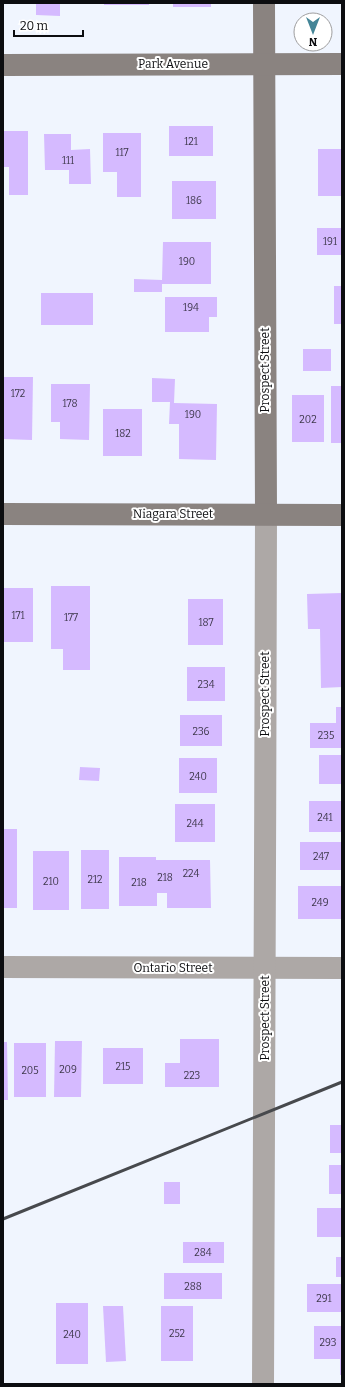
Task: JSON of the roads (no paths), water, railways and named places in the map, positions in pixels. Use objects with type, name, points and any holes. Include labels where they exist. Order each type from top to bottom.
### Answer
[{"type":"street","name":"Prospect Street","points":[[263,1384],[266,514],[264,3]]},
{"type":"street","name":"Park Avenue","points":[[3,65],[342,64]]},
{"type":"street","name":"Niagara Street","points":[[3,514],[342,515]]},
{"type":"street","name":"Ontario Street","points":[[3,967],[264,969],[342,968]]},
{"type":"railway","points":[[3,1219],[342,1082]]}]
